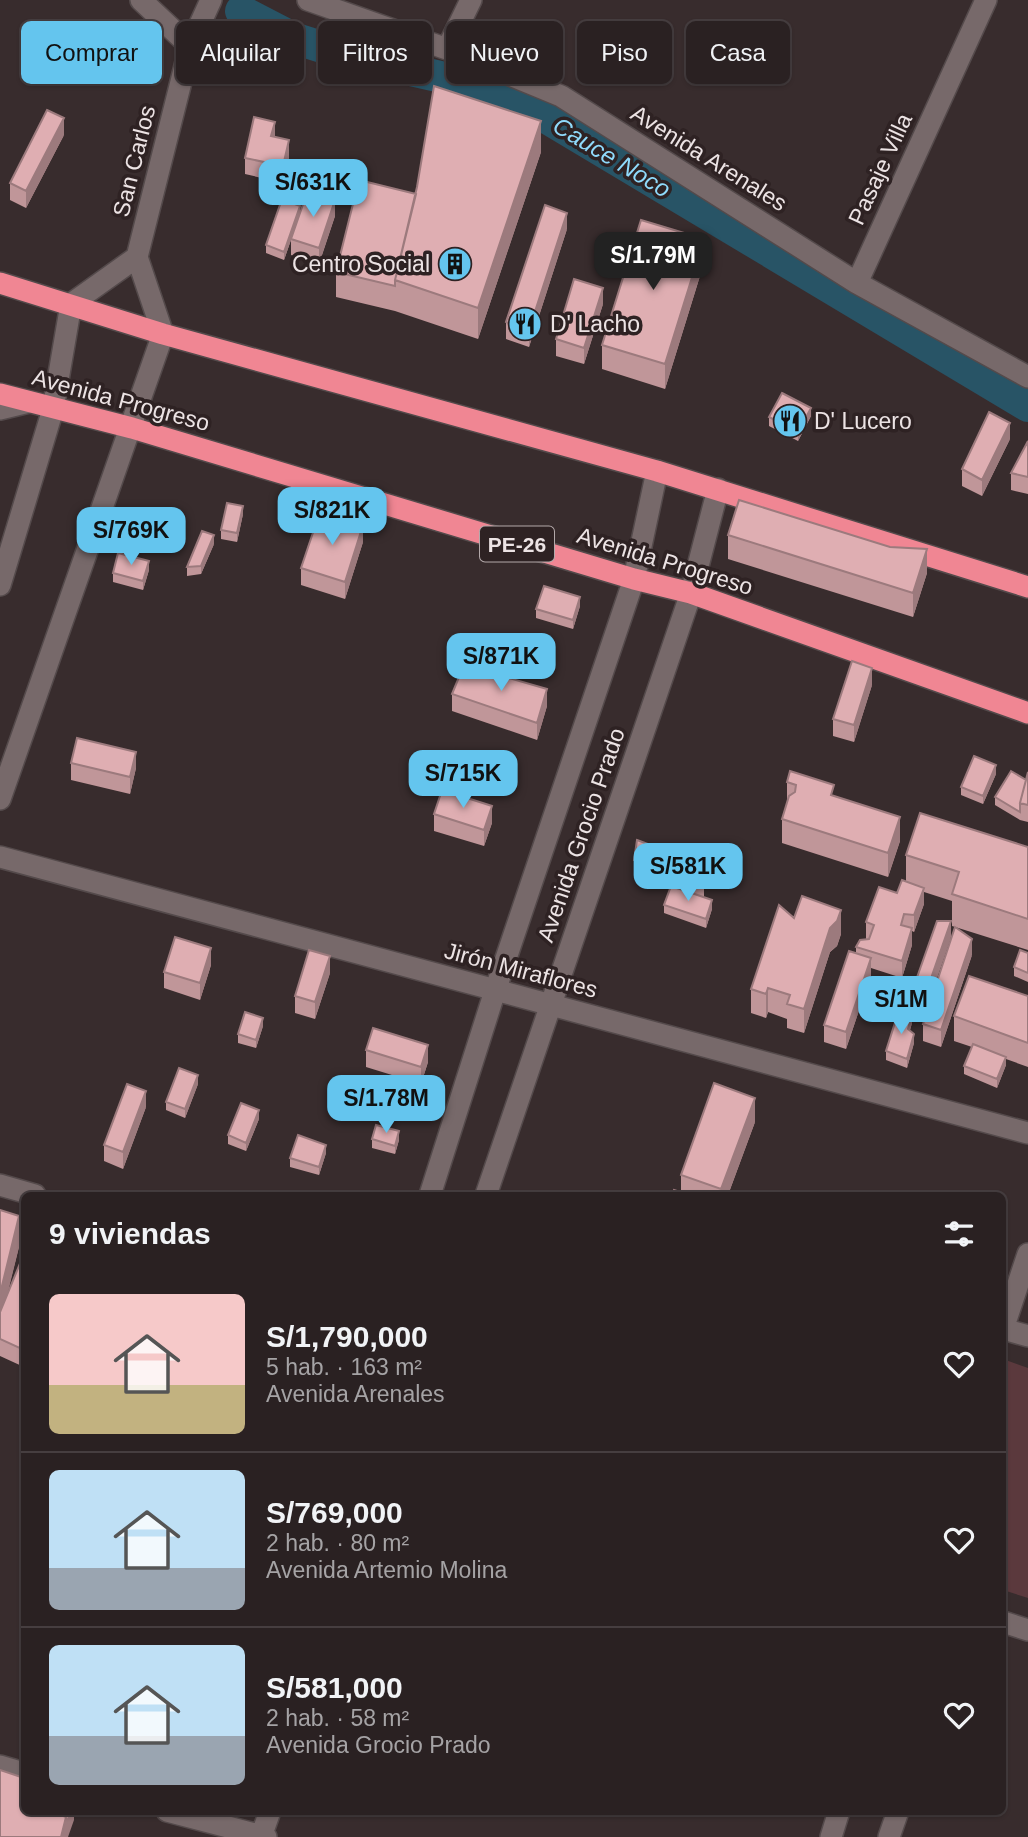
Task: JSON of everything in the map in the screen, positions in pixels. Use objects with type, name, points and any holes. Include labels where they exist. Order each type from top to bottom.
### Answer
[{"type":"highway","points":[[0,283],[163,334],[657,471],[1025,584]]},
{"type":"highway","name":"Avenida Progreso","points":[[0,394],[132,428],[634,579],[691,593],[1028,713]]},
{"type":"street","points":[[141,0],[176,33]]},
{"type":"street","name":"San Carlos","points":[[201,21],[211,0]]},
{"type":"street","name":"Avenida Arenales","points":[[308,0],[446,49]]},
{"type":"street","points":[[461,21],[471,0]]},
{"type":"street","name":"Pasaje Villa","points":[[857,284],[986,0]]},
{"type":"street","name":"San Carlos","points":[[137,257],[180,84]]},
{"type":"street","name":"Avenida Arenales","points":[[532,84],[561,96],[857,284],[1028,377]]},
{"type":"street","points":[[0,585],[52,409],[71,304],[137,257],[163,334],[0,799]]},
{"type":"street","points":[[0,409],[29,402]]},
{"type":"street","name":"Avenida Grocio Prado","points":[[431,1192],[495,991],[634,579],[657,471]]},
{"type":"street","name":"Avenida Grocio Prado","points":[[487,1192],[691,593],[718,489]]},
{"type":"street","name":"Jirón Miraflores","points":[[0,857],[1028,1133]]},
{"type":"street","points":[[0,1185],[25,1192]]},
{"type":"street","points":[[0,1227],[21,1233]]},
{"type":"street","points":[[1006,1320],[1028,1254]]},
{"type":"street","points":[[1006,1330],[1028,1336]]},
{"type":"street","points":[[1006,1623],[1028,1630]]},
{"type":"street","points":[[0,1766],[21,1772]]},
{"type":"street","points":[[181,1815],[263,1837],[269,1815]]},
{"type":"street","points":[[831,1837],[838,1815]]},
{"type":"street","points":[[889,1837],[897,1815]]},
{"type":"shaded area","points":[[1006,1360],[1028,1368],[1028,1598],[1006,1591]]},
{"type":"building","name":"Centro Social","points":[[434,86],[541,121],[478,308],[395,280],[417,187]]},
{"type":"building","points":[[47,110],[64,118],[26,191],[10,183]]},
{"type":"building","points":[[254,117],[275,122],[271,136],[289,140],[283,166],[245,158]]},
{"type":"building","points":[[359,180],[416,194],[395,286],[336,272]]},
{"type":"building","points":[[308,190],[335,200],[319,248],[291,239]]},
{"type":"building","points":[[282,199],[300,206],[284,252],[266,245]]},
{"type":"building","points":[[545,205],[567,213],[529,330],[506,322]]},
{"type":"building","points":[[641,220],[704,239],[665,364],[602,345]]},
{"type":"building","points":[[574,279],[603,288],[584,348],[556,339]]},
{"type":"building","name":"D' Lucero","points":[[782,393],[811,408],[798,432],[769,417]]},
{"type":"building","points":[[989,412],[1010,423],[982,480],[962,469]]},
{"type":"building","points":[[1028,441],[1028,477],[1011,473]]},
{"type":"building","points":[[739,500],[890,547],[927,549],[913,593],[728,535]]},
{"type":"building","points":[[227,503],[243,506],[237,533],[221,530]]},
{"type":"building","points":[[320,512],[363,525],[345,582],[301,568]]},
{"type":"building","points":[[202,531],[214,535],[201,566],[187,567]]},
{"type":"building","points":[[118,553],[149,561],[143,581],[113,573]]},
{"type":"building","points":[[544,586],[580,597],[573,620],[536,609]]},
{"type":"building","points":[[852,661],[872,668],[854,725],[833,719]]},
{"type":"building","points":[[464,665],[547,689],[537,723],[452,694]]},
{"type":"building","points":[[77,738],[136,752],[130,777],[71,763]]},
{"type":"building","points":[[974,756],[996,765],[983,796],[961,787]]},
{"type":"building","points":[[790,771],[834,785],[831,795],[900,817],[888,853],[782,819],[789,796],[795,792],[796,785],[787,782]]},
{"type":"building","points":[[1011,771],[1026,780],[1020,812],[995,797]]},
{"type":"building","points":[[1028,772],[1028,805],[1020,803]]},
{"type":"building","points":[[442,790],[492,806],[484,830],[434,814]]},
{"type":"building","points":[[920,813],[1028,847],[1028,919],[952,894],[959,872],[906,855]]},
{"type":"building","points":[[637,840],[704,865],[704,883],[634,860]]},
{"type":"building","points":[[902,880],[924,888],[914,915],[904,914],[901,925],[912,928],[902,961],[856,947],[860,940],[869,939],[874,925],[866,922],[879,887],[897,893]]},
{"type":"building","points":[[671,886],[712,900],[706,919],[664,905]]},
{"type":"building","points":[[802,896],[841,910],[837,921],[830,928],[804,1009],[787,1004],[790,995],[768,988],[766,994],[751,989],[779,905],[794,918]]},
{"type":"building","points":[[937,921],[951,921],[922,1004],[909,1000]]},
{"type":"building","points":[[955,927],[972,939],[941,1030],[923,1024]]},
{"type":"building","points":[[175,937],[211,948],[200,983],[164,972]]},
{"type":"building","points":[[309,950],[330,956],[315,1002],[295,996]]},
{"type":"building","points":[[1020,950],[1028,953],[1028,973],[1014,967]]},
{"type":"building","points":[[849,951],[871,958],[846,1032],[824,1025]]},
{"type":"building","points":[[969,976],[1028,996],[1028,1043],[954,1016]]},
{"type":"building","points":[[899,1010],[912,1015],[908,1029],[914,1034],[907,1059],[886,1051]]},
{"type":"building","points":[[245,1012],[263,1018],[256,1040],[238,1034]]},
{"type":"building","points":[[373,1028],[428,1045],[421,1067],[366,1050]]},
{"type":"building","points":[[973,1044],[1006,1057],[997,1079],[964,1066]]},
{"type":"building","points":[[179,1068],[198,1075],[185,1109],[166,1102]]},
{"type":"building","points":[[714,1083],[755,1098],[721,1189],[681,1175]]},
{"type":"building","points":[[127,1084],[146,1091],[123,1152],[104,1145]]},
{"type":"building","points":[[241,1103],[259,1110],[246,1143],[228,1135]]},
{"type":"building","points":[[376,1125],[399,1131],[395,1146],[372,1139]]},
{"type":"building","points":[[298,1135],[326,1145],[319,1167],[290,1158]]},
{"type":"building","points":[[0,1210],[19,1216],[0,1294]]},
{"type":"building","points":[[21,1261],[21,1349],[0,1339],[0,1312]]},
{"type":"building","points":[[0,1770],[21,1777],[21,1815],[66,1817],[61,1837],[0,1837]]},
{"type":"waterway","name":"Cauce Noco","points":[[241,11],[293,38],[357,58],[472,84],[547,118],[1028,406]]},
{"type":"place","name":"Centro Social","points":[[455,264]]},
{"type":"place","name":"D' Lacho","points":[[525,324]]},
{"type":"place","name":"D' Lucero","points":[[790,421]]}]
